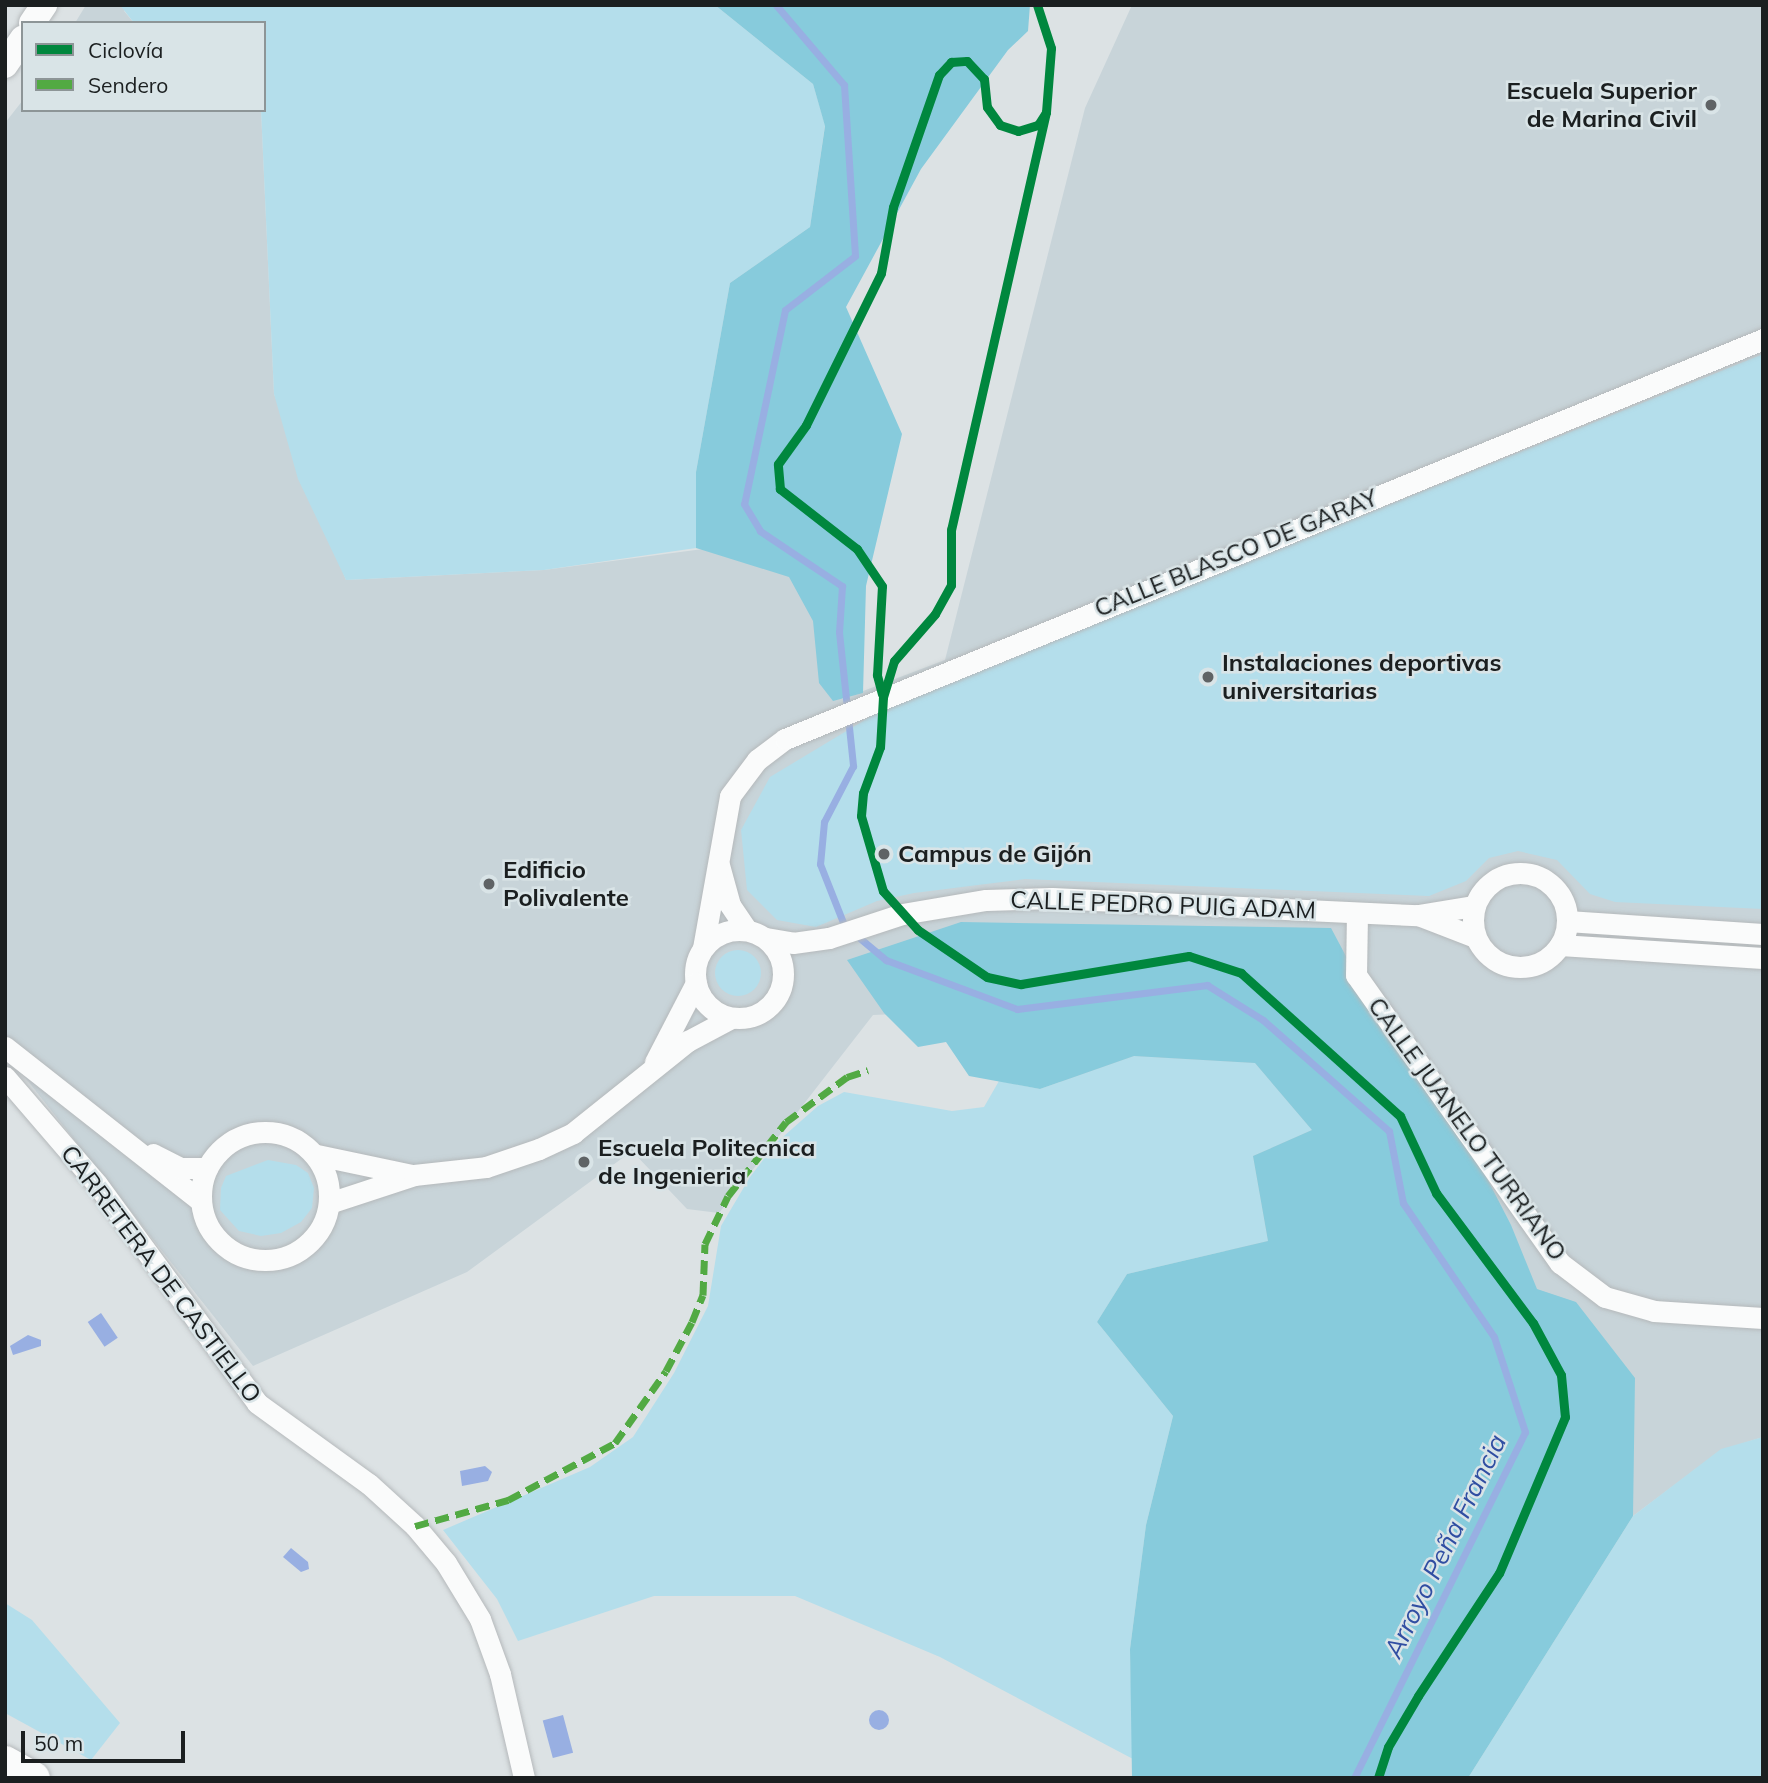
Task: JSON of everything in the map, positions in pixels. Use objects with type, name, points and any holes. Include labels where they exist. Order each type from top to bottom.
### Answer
[{"type":"highway","points":[[5,1762],[34,1778]]},
{"type":"main road","points":[[33,21],[44,5]]},
{"type":"main road","points":[[5,65],[21,41]]},
{"type":"street","name":"CALLE BLASCO DE GARAY","points":[[717,858],[730,796],[757,760],[785,739],[867,703],[1763,339]]},
{"type":"street","points":[[717,858],[730,905],[783,963],[784,979],[768,1009],[746,1018],[731,1018],[712,1009],[696,983],[695,967],[703,948],[717,858]]},
{"type":"street","points":[[1520,873],[1548,882],[1558,893],[1567,921],[1560,945],[1538,964],[1523,968],[1494,960],[1475,937],[1474,906],[1492,882],[1520,873]]},
{"type":"street","name":"CALLE PEDRO PUIG ADAM","points":[[756,934],[793,943],[829,938],[872,922],[986,900],[1052,898],[1418,915],[1474,906]]},
{"type":"street","name":"CALLE JUANELO TURRIANO","points":[[1357,913],[1356,975],[1560,1263],[1605,1297],[1654,1311],[1763,1318]]},
{"type":"street","name":"CALLE PEDRO PUIG ADAM","points":[[1418,915],[1475,937]]},
{"type":"street","points":[[1567,921],[1763,934]]},
{"type":"street","points":[[703,948],[722,933],[756,934]]},
{"type":"street","name":"CALLE PEDRO PUIG ADAM","points":[[784,979],[804,956],[829,938]]},
{"type":"street","points":[[1560,945],[1763,958]]},
{"type":"street","points":[[651,1070],[696,983]]},
{"type":"street","points":[[329,1203],[414,1175],[486,1167],[539,1149],[573,1133],[688,1041],[731,1018]]},
{"type":"street","points":[[5,1047],[111,1133],[201,1201]]},
{"type":"street","name":"CARRETERA DE CASTIELLO","points":[[35,1072],[37,1103],[53,1133]]},
{"type":"street","name":"CARRETERA DE CASTIELLO","points":[[5,1077],[97,1184],[257,1403],[369,1484],[415,1526],[446,1563],[480,1619],[496,1663],[524,1778]]},
{"type":"street","points":[[317,1155],[328,1181],[329,1203],[316,1236],[293,1254],[271,1260],[243,1257],[224,1246],[206,1223],[201,1201],[207,1168],[237,1138],[258,1132],[281,1133],[317,1155],[414,1175]]},
{"type":"street","points":[[111,1133],[181,1168],[207,1168]]},
{"type":"shaded area","points":[[86,5],[128,5],[124,11],[132,21],[76,21]]},
{"type":"shaded area","points":[[120,5],[715,5],[813,84],[825,125],[810,227],[730,283],[696,472],[696,548],[544,570],[346,580],[298,479],[274,394],[261,112],[266,112],[266,21],[132,21]]},
{"type":"shaded area","points":[[715,5],[1030,5],[1028,31],[1008,50],[921,169],[846,307],[902,434],[866,586],[863,693],[833,701],[819,683],[813,621],[789,577],[696,548],[696,472],[730,283],[810,227],[825,126],[813,84]]},
{"type":"shaded area","name":"Campus de Gijón","points":[[1132,5],[1763,5],[1763,1437],[1721,1450],[1633,1516],[1430,1212],[1226,1251],[990,1010],[873,1015],[719,1213],[687,1209],[632,1151],[467,1272],[253,1366],[5,1052],[5,123],[21,103],[21,112],[261,112],[274,394],[346,580],[544,570],[741,544],[832,575],[842,699],[945,660],[1085,108]]},
{"type":"shaded area","points":[[1763,354],[1763,909],[1615,902],[1590,894],[1557,860],[1518,851],[1489,858],[1466,881],[1429,896],[1025,879],[914,893],[877,901],[816,927],[777,920],[747,890],[741,830],[770,777],[883,709]]},
{"type":"shaded area","points":[[961,922],[1331,928],[1356,975],[1454,1114],[1511,1225],[1537,1289],[1576,1302],[1635,1378],[1633,1516],[1468,1778],[1132,1778],[1130,1649],[1146,1525],[1173,1416],[1097,1322],[1127,1274],[1268,1241],[1253,1156],[1312,1130],[1255,1063],[1134,1056],[1040,1089],[969,1076],[946,1042],[918,1047],[884,1013],[847,960]]},
{"type":"shaded area","points":[[738,950],[747,951],[754,957],[760,964],[760,982],[754,989],[747,995],[738,996],[729,995],[722,989],[716,982],[715,973],[716,964],[722,957],[729,951]]},
{"type":"shaded area","points":[[1134,1056],[1255,1063],[1312,1130],[1253,1156],[1268,1241],[1127,1274],[1097,1322],[1173,1416],[1146,1525],[1130,1649],[1133,1759],[940,1657],[795,1596],[654,1596],[518,1641],[497,1599],[443,1530],[590,1467],[633,1437],[674,1373],[708,1306],[721,1226],[750,1177],[776,1143],[818,1106],[844,1092],[952,1111],[984,1107],[999,1081],[1040,1089]]},
{"type":"shaded area","points":[[268,1160],[296,1165],[308,1173],[314,1188],[312,1208],[301,1222],[281,1233],[261,1236],[239,1231],[220,1210],[221,1188],[226,1176]]},
{"type":"shaded area","points":[[101,1313],[118,1338],[105,1347],[88,1322]]},
{"type":"shaded area","points":[[28,1335],[41,1340],[41,1346],[13,1355],[10,1346]]},
{"type":"shaded area","points":[[1763,1437],[1763,1778],[1468,1778],[1633,1516],[1721,1449]]},
{"type":"shaded area","points":[[485,1466],[492,1472],[488,1481],[462,1486],[460,1471]]},
{"type":"shaded area","points":[[291,1548],[308,1562],[309,1569],[301,1572],[283,1557]]},
{"type":"shaded area","points":[[5,1603],[32,1620],[120,1723],[91,1760],[5,1713]]},
{"type":"shaded area","points":[[879,1710],[886,1713],[889,1720],[886,1727],[879,1730],[872,1727],[869,1720],[872,1713]]},
{"type":"shaded area","points":[[563,1715],[573,1753],[553,1758],[543,1720]]},
{"type":"waterway","name":"Arroyo Peña Francia","points":[[776,5],[844,85],[855,256],[785,310],[744,504],[760,531],[842,586],[839,632],[853,766],[824,822],[820,864],[844,925],[886,960],[1017,1009],[1207,985],[1263,1020],[1389,1131],[1403,1203],[1494,1337],[1525,1432],[1354,1778]]},
{"type":"marked path","points":[[415,1526],[508,1500],[615,1443],[666,1371],[692,1322],[703,1295],[705,1244],[728,1196],[786,1122],[847,1077],[868,1070]]},
{"type":"cycle path","points":[[882,694],[877,675],[882,586],[857,549],[780,489],[778,464],[806,425],[881,273],[893,207],[939,75],[951,62],[967,61],[984,79],[987,107],[1000,125],[1018,131],[1038,125],[1046,112],[1051,48],[1037,5]]},
{"type":"cycle path","points":[[1046,112],[951,530],[951,585],[935,614],[894,661],[883,697],[880,747],[863,793],[861,816],[883,891],[918,930],[987,977],[1021,984],[1189,956],[1241,973],[1400,1116],[1436,1193],[1533,1323],[1561,1375],[1565,1417],[1499,1573],[1418,1696],[1388,1747],[1378,1778]]},
{"type":"place","name":"Escuela Superior de Marina Civil","points":[[1711,105]]},
{"type":"place","name":"Instalaciones deportivas universitarias","points":[[1208,677]]},
{"type":"place","name":"Campus de Gijón","points":[[884,854]]},
{"type":"place","name":"Edificio Polivalente","points":[[489,884]]},
{"type":"place","name":"Escuela Politecnica de Ingenieria","points":[[584,1162]]}]
